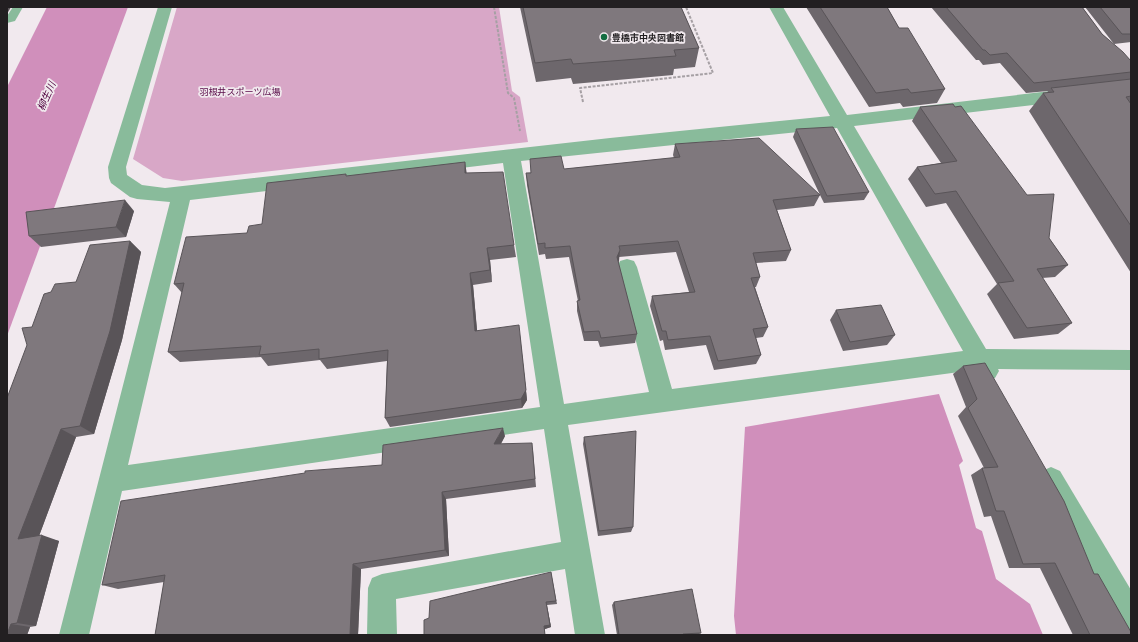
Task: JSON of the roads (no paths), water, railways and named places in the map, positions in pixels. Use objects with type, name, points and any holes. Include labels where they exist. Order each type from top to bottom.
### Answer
[{"type":"street","points":[[165,7],[117,167],[118,178],[137,192],[164,195],[843,121],[1084,93]]},
{"type":"street","points":[[776,7],[996,386]]},
{"type":"street","points":[[511,156],[590,635]]},
{"type":"street","points":[[74,635],[182,194]]},
{"type":"street","points":[[628,267],[663,402]]},
{"type":"street","points":[[112,480],[555,416],[980,359],[1131,360]]},
{"type":"street","points":[[1040,461],[1131,617]]},
{"type":"street","points":[[382,635],[382,588],[576,553]]},
{"type":"lane","points":[[7,20],[11,19],[18,7]]},
{"type":"water","name":"柳生川","points":[[47,7],[128,7],[7,336],[7,87]]},
{"type":"water","points":[[939,394],[963,461],[959,465],[976,528],[982,531],[996,579],[1030,604],[1043,635],[736,635],[734,616],[745,427]]},
{"type":"place","name":"豊橋市中央図書館","points":[[604,37]]},
{"type":"park label","name":"羽根井スポーツ広場","points":[[240,91]]}]
